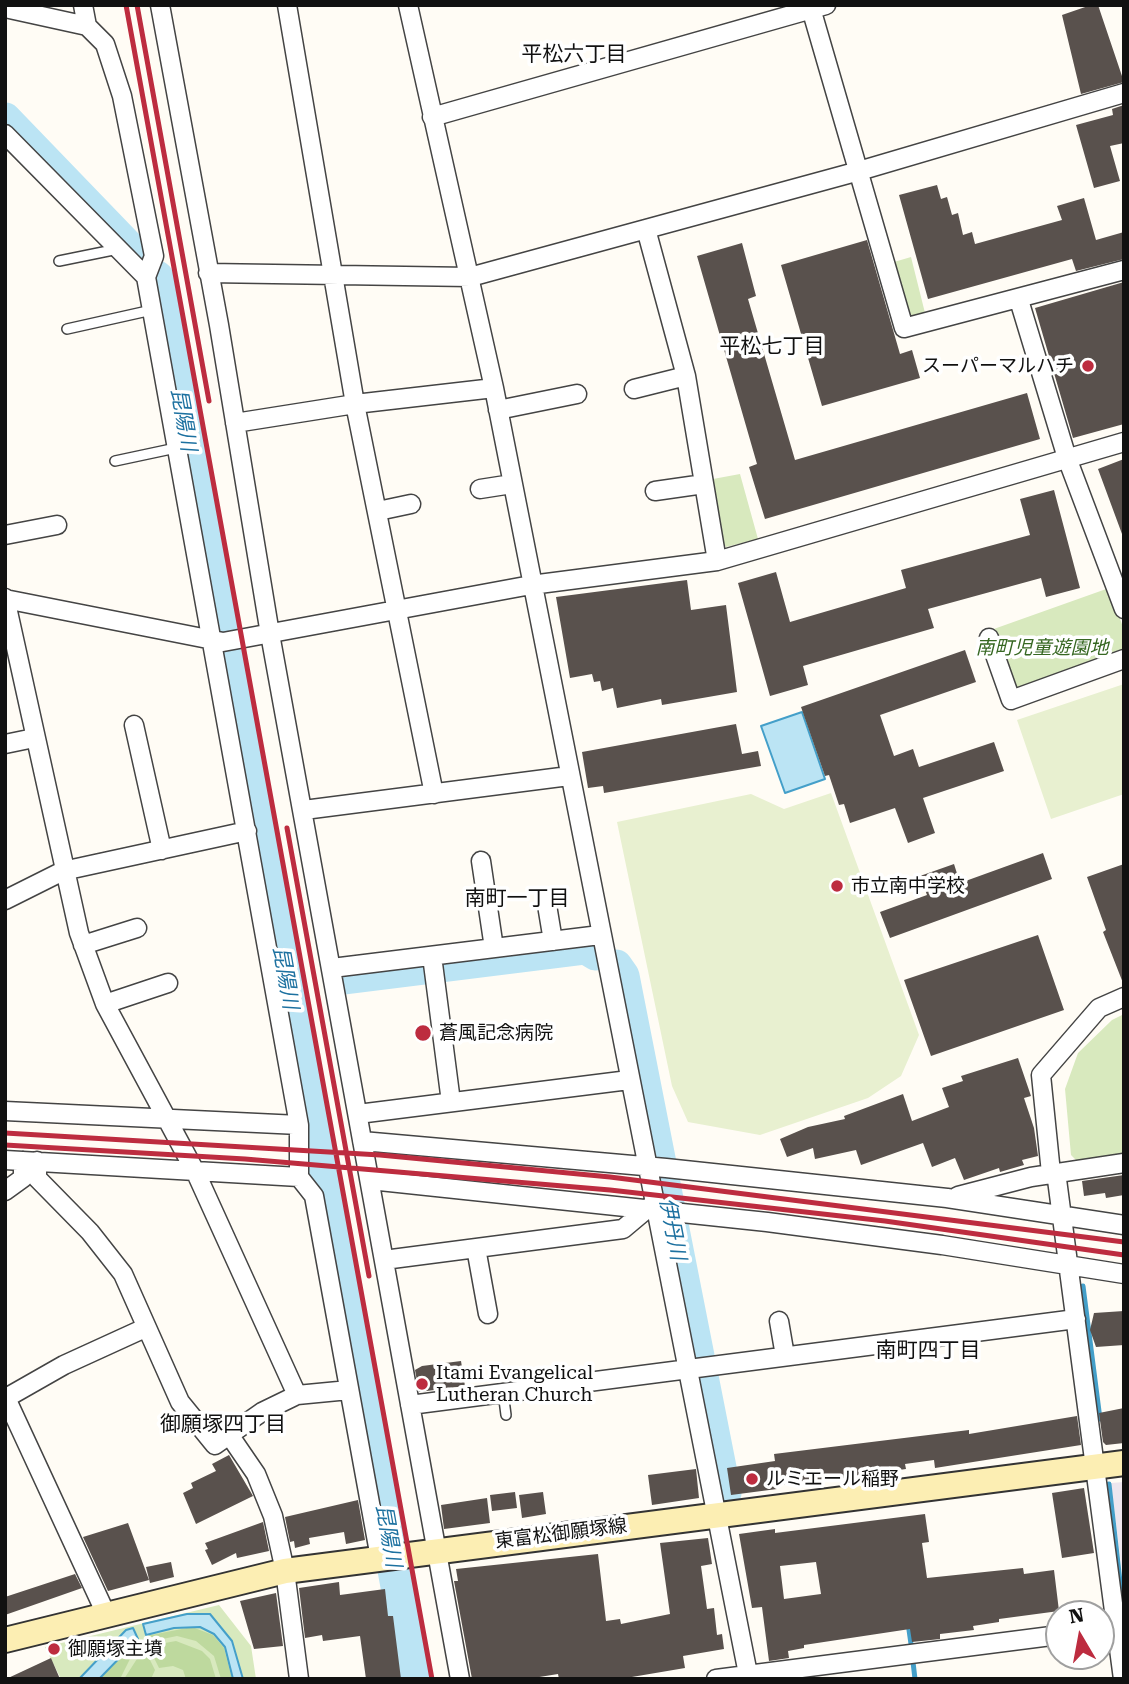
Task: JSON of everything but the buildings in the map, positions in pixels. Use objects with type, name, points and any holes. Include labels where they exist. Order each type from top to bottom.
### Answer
[{"type":"main road","name":"東富松御願塚線","points":[[5,1640],[285,1571],[1124,1463]]},
{"type":"street","points":[[83,5],[87,26]]},
{"type":"street","points":[[160,5],[270,634],[460,1679]]},
{"type":"street","points":[[287,5],[355,404],[434,794]]},
{"type":"street","points":[[408,5],[494,388],[629,1080],[655,1167],[659,1209],[695,1369],[716,1515],[749,1677]]},
{"type":"street","points":[[432,117],[816,7],[904,328],[1124,271]]},
{"type":"street","points":[[5,8],[87,26],[105,44],[122,96],[154,256],[146,277],[299,1125],[299,1177],[314,1196],[349,1391],[387,1557]]},
{"type":"street","points":[[208,273],[470,277],[859,170],[1124,93]]},
{"type":"street","points":[[5,134],[146,277]]},
{"type":"street","points":[[646,229],[686,376],[717,561]]},
{"type":"street","points":[[1019,300],[1068,458],[1123,602]]},
{"type":"street","points":[[634,389],[686,376]]},
{"type":"street","points":[[235,423],[355,404],[494,388]]},
{"type":"street","points":[[498,410],[577,394]]},
{"type":"street","points":[[297,1395],[196,1173],[106,1004],[83,945],[63,872],[5,598],[212,642],[270,634],[531,585],[717,561],[1124,443]]},
{"type":"street","points":[[480,489],[512,484]]},
{"type":"street","points":[[654,491],[704,484]]},
{"type":"street","points":[[378,511],[411,505]]},
{"type":"street","points":[[5,535],[57,525]]},
{"type":"street","points":[[989,638],[1012,701],[1124,659]]},
{"type":"street","points":[[134,725],[162,850]]},
{"type":"street","points":[[5,744],[34,738]]},
{"type":"street","points":[[304,810],[569,776]]},
{"type":"street","points":[[5,900],[63,872],[247,831]]},
{"type":"street","points":[[481,861],[494,948]]},
{"type":"street","points":[[546,899],[553,941]]},
{"type":"street","points":[[83,945],[136,928]]},
{"type":"street","points":[[332,968],[600,935]]},
{"type":"street","points":[[432,957],[451,1102]]},
{"type":"street","points":[[106,1004],[168,983]]},
{"type":"street","points":[[1107,1600],[1095,1466],[1041,1074],[1099,1008],[1124,997]]},
{"type":"street","points":[[358,1114],[629,1080]]},
{"type":"street","points":[[5,1111],[299,1125]]},
{"type":"street","points":[[362,1141],[655,1167],[947,1198],[1124,1225]]},
{"type":"street","points":[[22,1161],[299,1177]]},
{"type":"street","points":[[5,1191],[23,1178],[22,1161]]},
{"type":"street","points":[[22,1161],[90,1232],[123,1274],[180,1402],[201,1432],[215,1445],[262,1412],[297,1395],[349,1391]]},
{"type":"street","points":[[947,1198],[1054,1173],[1124,1163]]},
{"type":"street","points":[[370,1180],[659,1209],[942,1245],[1124,1274]]},
{"type":"street","points":[[384,1260],[623,1229],[659,1209]]},
{"type":"street","points":[[476,1248],[488,1314]]},
{"type":"street","points":[[410,1405],[1076,1319]]},
{"type":"street","points":[[779,1321],[785,1356]]},
{"type":"street","points":[[106,1614],[13,1431],[6,1398],[65,1365],[145,1328]]},
{"type":"street","points":[[230,1436],[256,1474],[273,1516],[285,1571],[299,1679]]},
{"type":"street","points":[[716,1679],[749,1677],[1045,1637]]},
{"type":"street","points":[[1115,1650],[1123,1679]]},
{"type":"lane","points":[[59,261],[118,249]]},
{"type":"lane","points":[[67,329],[152,310]]},
{"type":"lane","points":[[115,461],[176,448]]},
{"type":"lane","points":[[503,1392],[506,1415]]},
{"type":"shaded area","points":[[1124,1482],[1124,1588],[1111,1483]]},
{"type":"green space","points":[[911,257],[926,317],[909,317],[894,262]]},
{"type":"green space","points":[[740,474],[758,539],[726,547],[719,538],[713,479]]},
{"type":"green space","name":"南町児童遊園地","points":[[1109,588],[1124,630],[1124,654],[1018,694],[991,630]]},
{"type":"green space","points":[[1124,684],[1124,794],[1051,819],[1017,720]]},
{"type":"green space","points":[[831,793],[919,1035],[901,1076],[868,1098],[760,1135],[688,1122],[672,1086],[617,822],[751,794],[784,809]]},
{"type":"green space","points":[[1124,1014],[1124,1155],[1077,1161],[1071,1155],[1065,1089],[1078,1053],[1112,1020]]},
{"type":"green space","points":[[219,1605],[251,1646],[256,1679],[61,1679],[45,1647]]},
{"type":"green space","points":[[192,1627],[213,1635],[224,1648],[232,1679],[221,1679],[214,1656],[196,1641],[177,1636],[148,1642],[146,1636]]},
{"type":"green space","points":[[138,1640],[141,1645],[132,1655],[120,1679],[100,1679]]},
{"type":"green space","points":[[176,1641],[202,1651],[210,1659],[216,1679],[186,1679],[183,1670],[173,1666],[159,1668],[148,1646]]},
{"type":"green space","points":[[144,1648],[155,1670],[151,1679],[124,1679]]},
{"type":"water","points":[[802,712],[825,779],[785,793],[761,726]]},
{"type":"water","points":[[187,1614],[210,1614],[232,1641],[243,1679],[233,1679],[225,1647],[214,1634],[200,1627],[174,1628],[146,1635],[143,1624]]},
{"type":"water","points":[[133,1628],[138,1639],[99,1679],[79,1679],[126,1630]]},
{"type":"waterway","name":"昆陽川","points":[[5,119],[141,260]]},
{"type":"waterway","name":"昆陽川","points":[[157,277],[414,1679]]},
{"type":"waterway","name":"伊丹川","points":[[345,978],[586,948],[596,954]]},
{"type":"waterway","name":"伊丹川","points":[[616,966],[623,976],[725,1493]]},
{"type":"waterway","points":[[1083,1286],[1100,1419]]},
{"type":"waterway","points":[[1109,1484],[1124,1617]]},
{"type":"waterway","points":[[908,1623],[911,1644]]},
{"type":"waterway","points":[[913,1662],[915,1679]]},
{"type":"railway","points":[[126,5],[432,1679]]},
{"type":"railway","points":[[137,5],[209,401]]},
{"type":"railway","points":[[287,828],[369,1276]]},
{"type":"railway","points":[[5,1133],[380,1155],[610,1177],[1124,1242]]},
{"type":"railway","points":[[5,1145],[245,1159],[610,1190],[885,1221],[1124,1255]]},
{"type":"place","name":"スーパーマルハチ","points":[[1088,366]]},
{"type":"place","name":"市立南中学校","points":[[837,886]]},
{"type":"place","name":"蒼風記念病院","points":[[423,1033]]},
{"type":"place","name":"Itami Evangelical Lutheran Church","points":[[422,1384]]},
{"type":"place","name":"ルミエール稲野","points":[[752,1479]]},
{"type":"place","name":"御願塚主墳","points":[[54,1649]]},
{"type":"district","name":"平松六丁目","points":[[574,55]]},
{"type":"district","name":"平松七丁目","points":[[772,347]]},
{"type":"district","name":"南町一丁目","points":[[517,899]]},
{"type":"district","name":"南町四丁目","points":[[928,1351]]},
{"type":"district","name":"御願塚四丁目","points":[[223,1425]]}]
